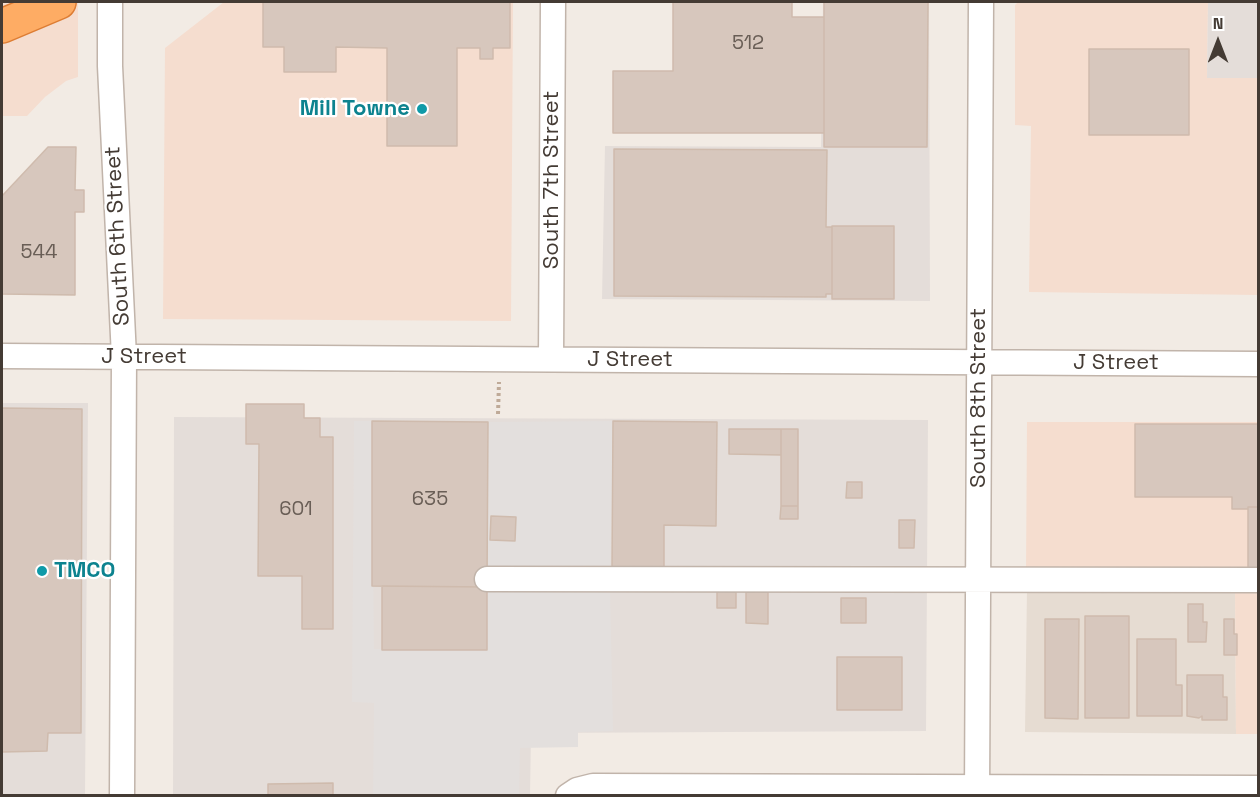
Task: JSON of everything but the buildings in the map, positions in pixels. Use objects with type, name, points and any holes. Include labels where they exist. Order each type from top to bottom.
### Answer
[{"type":"highway","points":[[2,26],[59,2]]},
{"type":"street","name":"South 6th Street","points":[[110,2],[110,75],[124,357],[122,795]]},
{"type":"street","name":"South 7th Street","points":[[551,359],[554,2]]},
{"type":"street","name":"South 8th Street","points":[[977,791],[981,2]]},
{"type":"street","name":"J Street","points":[[2,356],[1258,364]]},
{"type":"street","points":[[487,579],[1258,580]]},
{"type":"street","points":[[568,795],[593,786],[977,791],[1258,788]]},
{"type":"path","points":[[498,414],[499,359]]},
{"type":"shaded area","points":[[2,2],[78,2],[78,77],[66,81],[45,97],[27,116],[2,116]]},
{"type":"shaded area","points":[[224,2],[513,2],[511,321],[163,319],[165,48]]},
{"type":"shaded area","points":[[823,2],[929,2],[930,301],[602,299],[605,146],[821,147]]},
{"type":"shaded area","points":[[1018,2],[1208,2],[1207,78],[1258,78],[1258,295],[1029,292],[1031,126],[1015,125],[1015,5]]},
{"type":"shaded area","points":[[1208,2],[1258,2],[1258,78],[1207,78]]},
{"type":"shaded area","name":"TMCO","points":[[2,403],[88,403],[85,795],[2,796]]},
{"type":"shaded area","points":[[174,417],[928,420],[926,731],[531,733],[530,795],[173,796]]},
{"type":"shaded area","points":[[354,421],[372,421],[374,649],[487,650],[488,422],[613,421],[610,587],[613,731],[578,732],[578,747],[520,748],[519,795],[373,795],[374,703],[352,702]]},
{"type":"shaded area","points":[[1027,422],[1258,422],[1258,573],[1026,572]]},
{"type":"shaded area","points":[[1027,589],[1235,589],[1236,734],[1025,732]]},
{"type":"shaded area","points":[[1235,589],[1258,589],[1258,734],[1236,734]]},
{"type":"place","name":"Mill Towne","points":[[422,109]]},
{"type":"place","name":"TMCO","points":[[42,571]]}]
